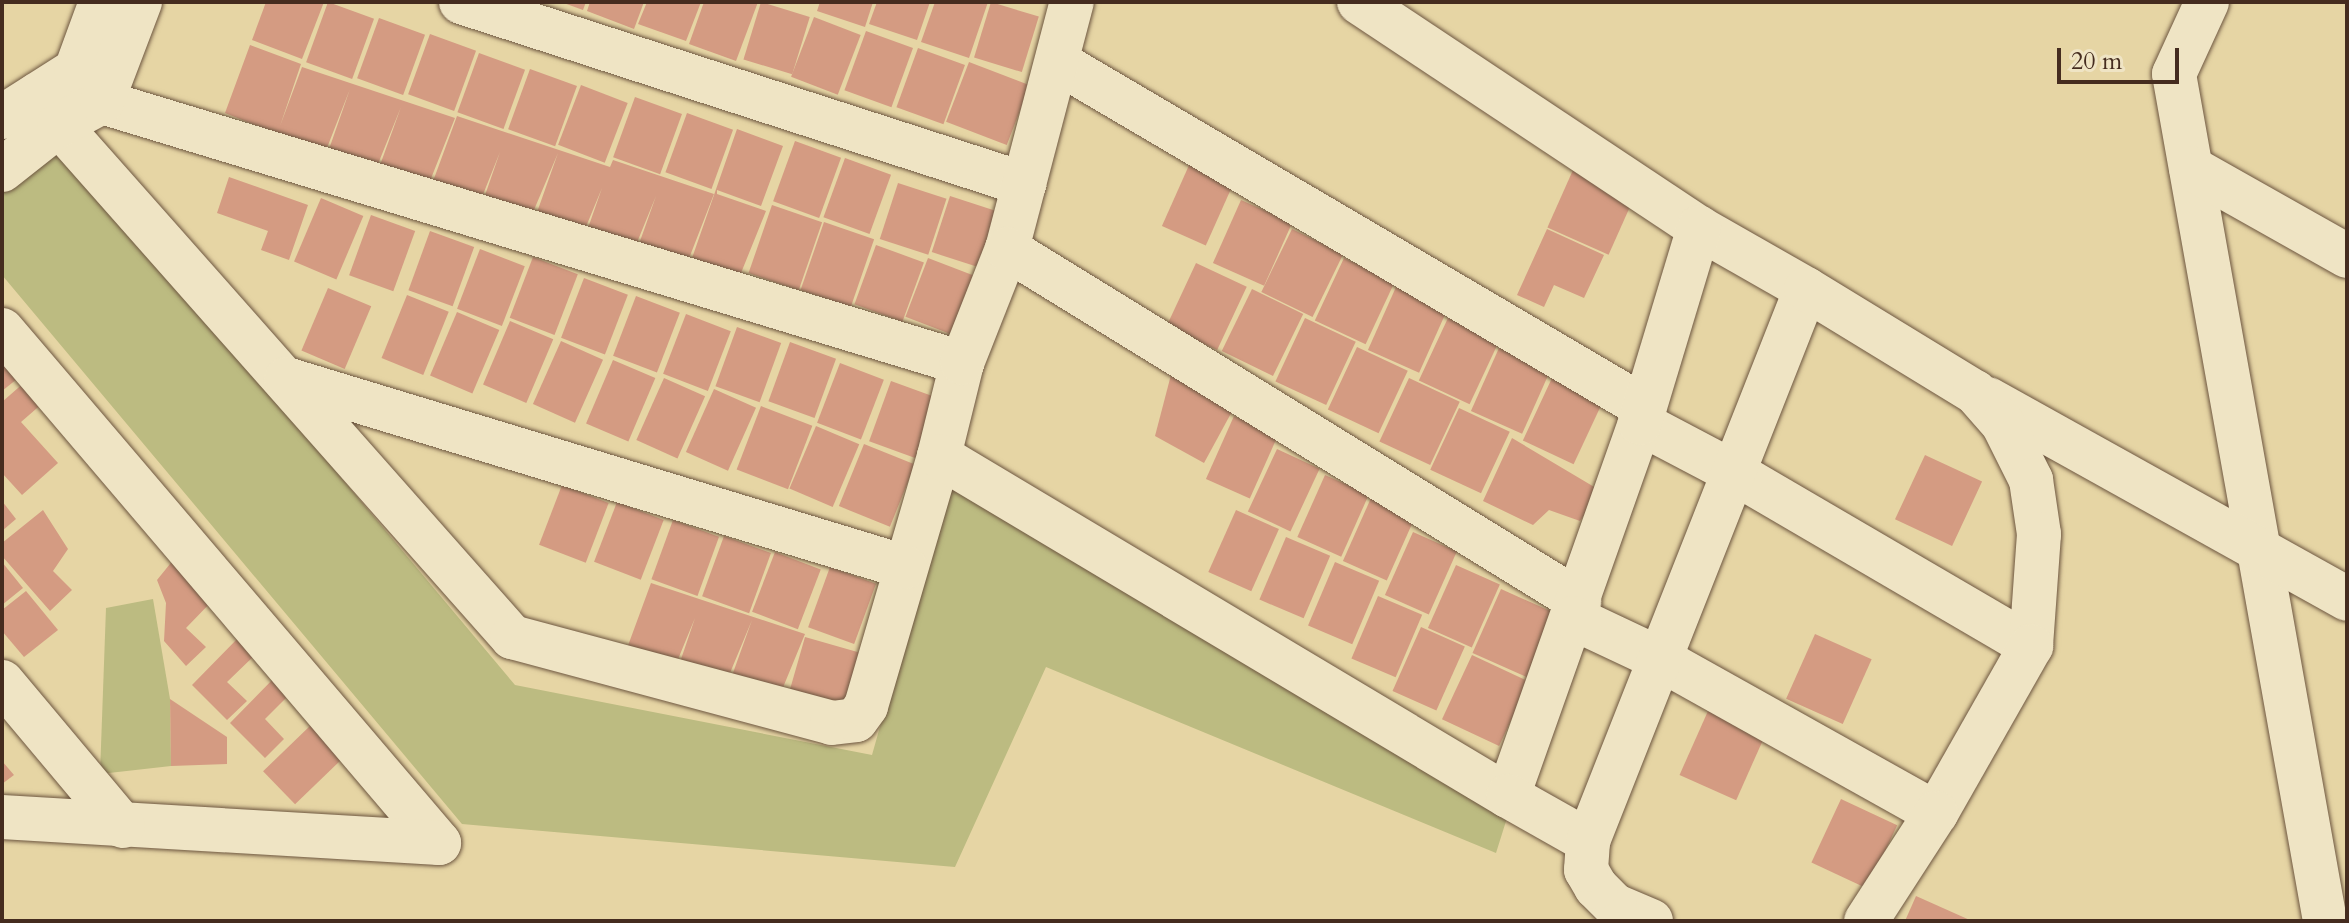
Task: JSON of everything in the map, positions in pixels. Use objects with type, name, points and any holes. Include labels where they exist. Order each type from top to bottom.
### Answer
[{"type":"street","points":[[89,86],[101,2]]},
{"type":"street","points":[[2,170],[32,112],[89,86],[140,2]]},
{"type":"street","points":[[461,2],[1024,184]]},
{"type":"street","points":[[32,112],[286,379],[512,637],[832,723],[856,720],[866,706],[939,456],[962,363],[1007,249],[1059,63],[1072,2]]},
{"type":"street","points":[[1359,2],[1699,228],[1975,392],[2347,599]]},
{"type":"street","points":[[2207,2],[2174,74],[2325,921]]},
{"type":"street","points":[[1059,63],[1735,473],[2031,646]]},
{"type":"street","points":[[89,86],[962,363]]},
{"type":"street","points":[[2191,168],[2347,256]]},
{"type":"street","points":[[1508,796],[1642,415],[1699,228]]},
{"type":"street","points":[[1007,249],[1576,609],[1936,813]]},
{"type":"street","points":[[1651,921],[1615,906],[1596,887],[1586,870],[1588,841],[1806,289]]},
{"type":"street","points":[[2,330],[439,843],[2,817]]},
{"type":"street","points":[[286,379],[905,567]]},
{"type":"street","points":[[1866,921],[1936,813],[2031,646],[2039,534],[2031,480],[2003,424],[1975,392]]},
{"type":"street","points":[[939,456],[1588,841]]},
{"type":"street","points":[[2,682],[123,826]]},
{"type":"shaded area","points":[[59,141],[515,685],[872,755],[952,472],[1507,818],[1496,853],[1046,667],[955,867],[462,824],[2,275],[2,182]]},
{"type":"shaded area","points":[[153,599],[170,699],[171,766],[100,774],[106,608]]},
{"type":"building","points":[[266,2],[324,2],[302,59],[252,40]]},
{"type":"building","points":[[328,2],[374,19],[352,79],[306,62]]},
{"type":"building","points":[[561,2],[586,2],[583,10]]},
{"type":"building","points":[[590,2],[644,2],[634,29],[587,11]]},
{"type":"building","points":[[647,2],[701,2],[686,41],[638,24]]},
{"type":"building","points":[[704,2],[758,2],[736,61],[689,44]]},
{"type":"building","points":[[761,2],[810,17],[792,74],[743,59]]},
{"type":"building","points":[[820,2],[873,2],[865,27],[817,11]]},
{"type":"building","points":[[877,2],[930,2],[917,40],[869,24]]},
{"type":"building","points":[[935,2],[988,2],[969,58],[921,42]]},
{"type":"building","points":[[991,2],[1039,17],[1022,72],[974,57]]},
{"type":"building","points":[[814,17],[861,35],[838,95],[791,77]]},
{"type":"building","points":[[379,18],[425,35],[403,95],[357,78]]},
{"type":"building","points":[[866,31],[913,48],[891,107],[844,90]]},
{"type":"building","points":[[430,34],[476,51],[454,111],[408,94]]},
{"type":"building","points":[[250,45],[301,64],[280,126],[302,67],[455,118],[428,186],[379,168],[401,107],[376,169],[328,152],[350,89],[325,153],[225,113]]},
{"type":"building","points":[[918,48],[965,65],[943,124],[896,107]]},
{"type":"building","points":[[479,53],[525,70],[503,129],[457,112]]},
{"type":"building","points":[[969,62],[1030,85],[1007,145],[946,122]]},
{"type":"building","points":[[530,69],[577,86],[555,146],[508,129]]},
{"type":"building","points":[[581,85],[628,103],[605,163],[558,145]]},
{"type":"building","points":[[635,97],[682,114],[660,174],[613,157]]},
{"type":"building","points":[[687,113],[733,130],[711,189],[665,172]]},
{"type":"building","points":[[457,116],[610,167],[613,160],[714,194],[688,261],[639,244],[656,196],[636,245],[588,228],[602,188],[583,234],[535,218],[558,153],[531,217],[483,201],[500,152],[480,202],[432,184]]},
{"type":"building","points":[[737,129],[783,146],[761,206],[717,190],[717,194],[766,211],[739,278],[691,261]]},
{"type":"building","points":[[795,141],[841,158],[819,218],[773,201]]},
{"type":"building","points":[[845,158],[891,175],[869,234],[823,217]]},
{"type":"building","points":[[1190,163],[1234,183],[1206,246],[1162,226]]},
{"type":"building","points":[[1573,170],[1634,197],[1609,255],[1547,228]]},
{"type":"building","points":[[229,177],[308,205],[289,260],[261,250],[268,231],[217,213]]},
{"type":"building","points":[[898,183],[947,199],[928,255],[880,239]]},
{"type":"building","points":[[950,196],[999,212],[980,268],[932,252]]},
{"type":"building","points":[[321,198],[363,216],[336,279],[294,262]]},
{"type":"building","points":[[1241,200],[1292,223],[1264,286],[1213,263]]},
{"type":"building","points":[[772,205],[822,222],[799,290],[749,273]]},
{"type":"building","points":[[371,215],[415,231],[393,291],[349,275]]},
{"type":"building","points":[[824,222],[874,239],[851,307],[801,290]]},
{"type":"building","points":[[1292,229],[1343,254],[1313,317],[1261,292]]},
{"type":"building","points":[[1547,229],[1604,255],[1584,298],[1554,285],[1544,307],[1517,295]]},
{"type":"building","points":[[430,231],[474,247],[453,306],[408,290]]},
{"type":"building","points":[[876,245],[924,262],[902,322],[854,304]]},
{"type":"building","points":[[480,249],[525,266],[502,326],[457,309]]},
{"type":"building","points":[[533,257],[578,274],[555,335],[510,318]]},
{"type":"building","points":[[928,258],[976,276],[953,335],[905,317]]},
{"type":"building","points":[[1344,258],[1395,282],[1366,344],[1315,321]]},
{"type":"building","points":[[1196,263],[1247,287],[1217,350],[1166,326]]},
{"type":"building","points":[[584,278],[628,295],[605,355],[561,338]]},
{"type":"building","points":[[1396,287],[1447,310],[1419,373],[1368,350]]},
{"type":"building","points":[[328,288],[371,306],[345,369],[301,351]]},
{"type":"building","points":[[1252,289],[1303,314],[1273,376],[1222,351]]},
{"type":"building","points":[[407,295],[449,312],[423,375],[382,358]]},
{"type":"building","points":[[636,296],[680,313],[657,373],[613,356]]},
{"type":"building","points":[[457,312],[499,330],[472,393],[430,376]]},
{"type":"building","points":[[686,314],[731,331],[708,391],[663,374]]},
{"type":"building","points":[[1305,318],[1356,342],[1326,405],[1275,381]]},
{"type":"building","points":[[1448,318],[1499,342],[1470,404],[1419,381]]},
{"type":"building","points":[[510,321],[553,339],[526,403],[483,385]]},
{"type":"building","points":[[737,327],[781,343],[760,402],[715,386]]},
{"type":"building","points":[[561,341],[603,360],[575,423],[533,404]]},
{"type":"building","points":[[790,342],[836,359],[814,418],[768,401]]},
{"type":"building","points":[[1357,347],[1408,371],[1379,433],[1328,410]]},
{"type":"building","points":[[1499,348],[1550,371],[1522,434],[1471,411]]},
{"type":"building","points":[[2,350],[22,375],[2,391]]},
{"type":"building","points":[[613,360],[655,378],[628,441],[586,424]]},
{"type":"building","points":[[840,363],[884,380],[861,440],[817,423]]},
{"type":"building","points":[[1172,371],[1235,406],[1204,463],[1155,436]]},
{"type":"building","points":[[664,378],[705,396],[677,458],[636,440]]},
{"type":"building","points":[[1409,378],[1460,402],[1430,465],[1379,441]]},
{"type":"building","points":[[1552,378],[1603,402],[1574,464],[1523,441]]},
{"type":"building","points":[[26,381],[44,402],[21,422],[58,463],[22,495],[2,473],[2,402]]},
{"type":"building","points":[[891,381],[937,398],[915,458],[869,441]]},
{"type":"building","points":[[714,389],[756,408],[728,471],[686,452]]},
{"type":"building","points":[[761,406],[812,426],[788,489],[737,469]]},
{"type":"building","points":[[1459,408],[1510,432],[1481,493],[1430,470]]},
{"type":"building","points":[[1234,416],[1278,436],[1250,499],[1206,479]]},
{"type":"building","points":[[816,426],[859,444],[833,507],[789,489]]},
{"type":"building","points":[[1512,438],[1601,491],[1580,521],[1549,510],[1533,525],[1483,501]]},
{"type":"building","points":[[864,444],[915,465],[890,527],[839,506]]},
{"type":"building","points":[[1277,449],[1320,469],[1290,531],[1248,512]]},
{"type":"building","points":[[1925,455],[1982,482],[1952,546],[1895,519]]},
{"type":"building","points":[[1325,475],[1369,495],[1341,557],[1297,537]]},
{"type":"building","points":[[562,485],[609,503],[586,563],[539,545]]},
{"type":"building","points":[[1371,498],[1415,518],[1387,581],[1343,561]]},
{"type":"building","points":[[2,501],[16,519],[2,531]]},
{"type":"building","points":[[617,502],[664,520],[641,580],[594,562]]},
{"type":"building","points":[[43,510],[68,549],[53,571],[72,590],[50,611],[2,556],[2,543]]},
{"type":"building","points":[[1236,510],[1279,529],[1251,591],[1208,572]]},
{"type":"building","points":[[673,520],[719,537],[697,596],[651,579]]},
{"type":"building","points":[[1413,532],[1457,552],[1429,615],[1385,595]]},
{"type":"building","points":[[724,536],[771,553],[749,613],[702,596]]},
{"type":"building","points":[[1286,537],[1330,556],[1304,618],[1259,600]]},
{"type":"building","points":[[775,552],[821,570],[798,629],[752,612]]},
{"type":"building","points":[[174,559],[215,598],[186,628],[206,647],[186,666],[164,641],[166,603],[157,580]]},
{"type":"building","points":[[2,562],[23,588],[2,605]]},
{"type":"building","points":[[1335,562],[1379,581],[1352,644],[1308,626]]},
{"type":"building","points":[[1456,565],[1500,585],[1472,648],[1428,628]]},
{"type":"building","points":[[830,567],[876,584],[854,644],[808,627]]},
{"type":"building","points":[[651,583],[805,634],[777,702],[729,684],[752,620],[725,685],[678,668],[695,618],[674,669],[626,651]]},
{"type":"building","points":[[1501,589],[1558,614],[1529,678],[1473,653]]},
{"type":"building","points":[[26,591],[58,630],[24,657],[2,631],[2,610]]},
{"type":"building","points":[[1378,596],[1422,615],[1396,677],[1351,659]]},
{"type":"building","points":[[1421,627],[1465,647],[1436,710],[1393,691]]},
{"type":"building","points":[[1815,634],[1872,659],[1843,724],[1786,699]]},
{"type":"building","points":[[240,636],[257,653],[227,682],[247,701],[227,720],[192,685]]},
{"type":"building","points":[[805,637],[863,654],[846,711],[788,695]]},
{"type":"building","points":[[1472,655],[1529,682],[1499,746],[1442,719]]},
{"type":"building","points":[[278,674],[294,690],[265,719],[284,739],[265,758],[230,723]]},
{"type":"building","points":[[170,699],[227,737],[227,764],[171,766]]},
{"type":"building","points":[[1708,711],[1765,736],[1736,800],[1680,775]]},
{"type":"building","points":[[312,724],[344,757],[295,804],[263,771]]},
{"type":"building","points":[[2,761],[14,775],[2,784]]},
{"type":"building","points":[[1841,799],[1897,825],[1868,889],[1811,862]]},
{"type":"building","points":[[1916,896],[1972,921],[1905,921]]}]
